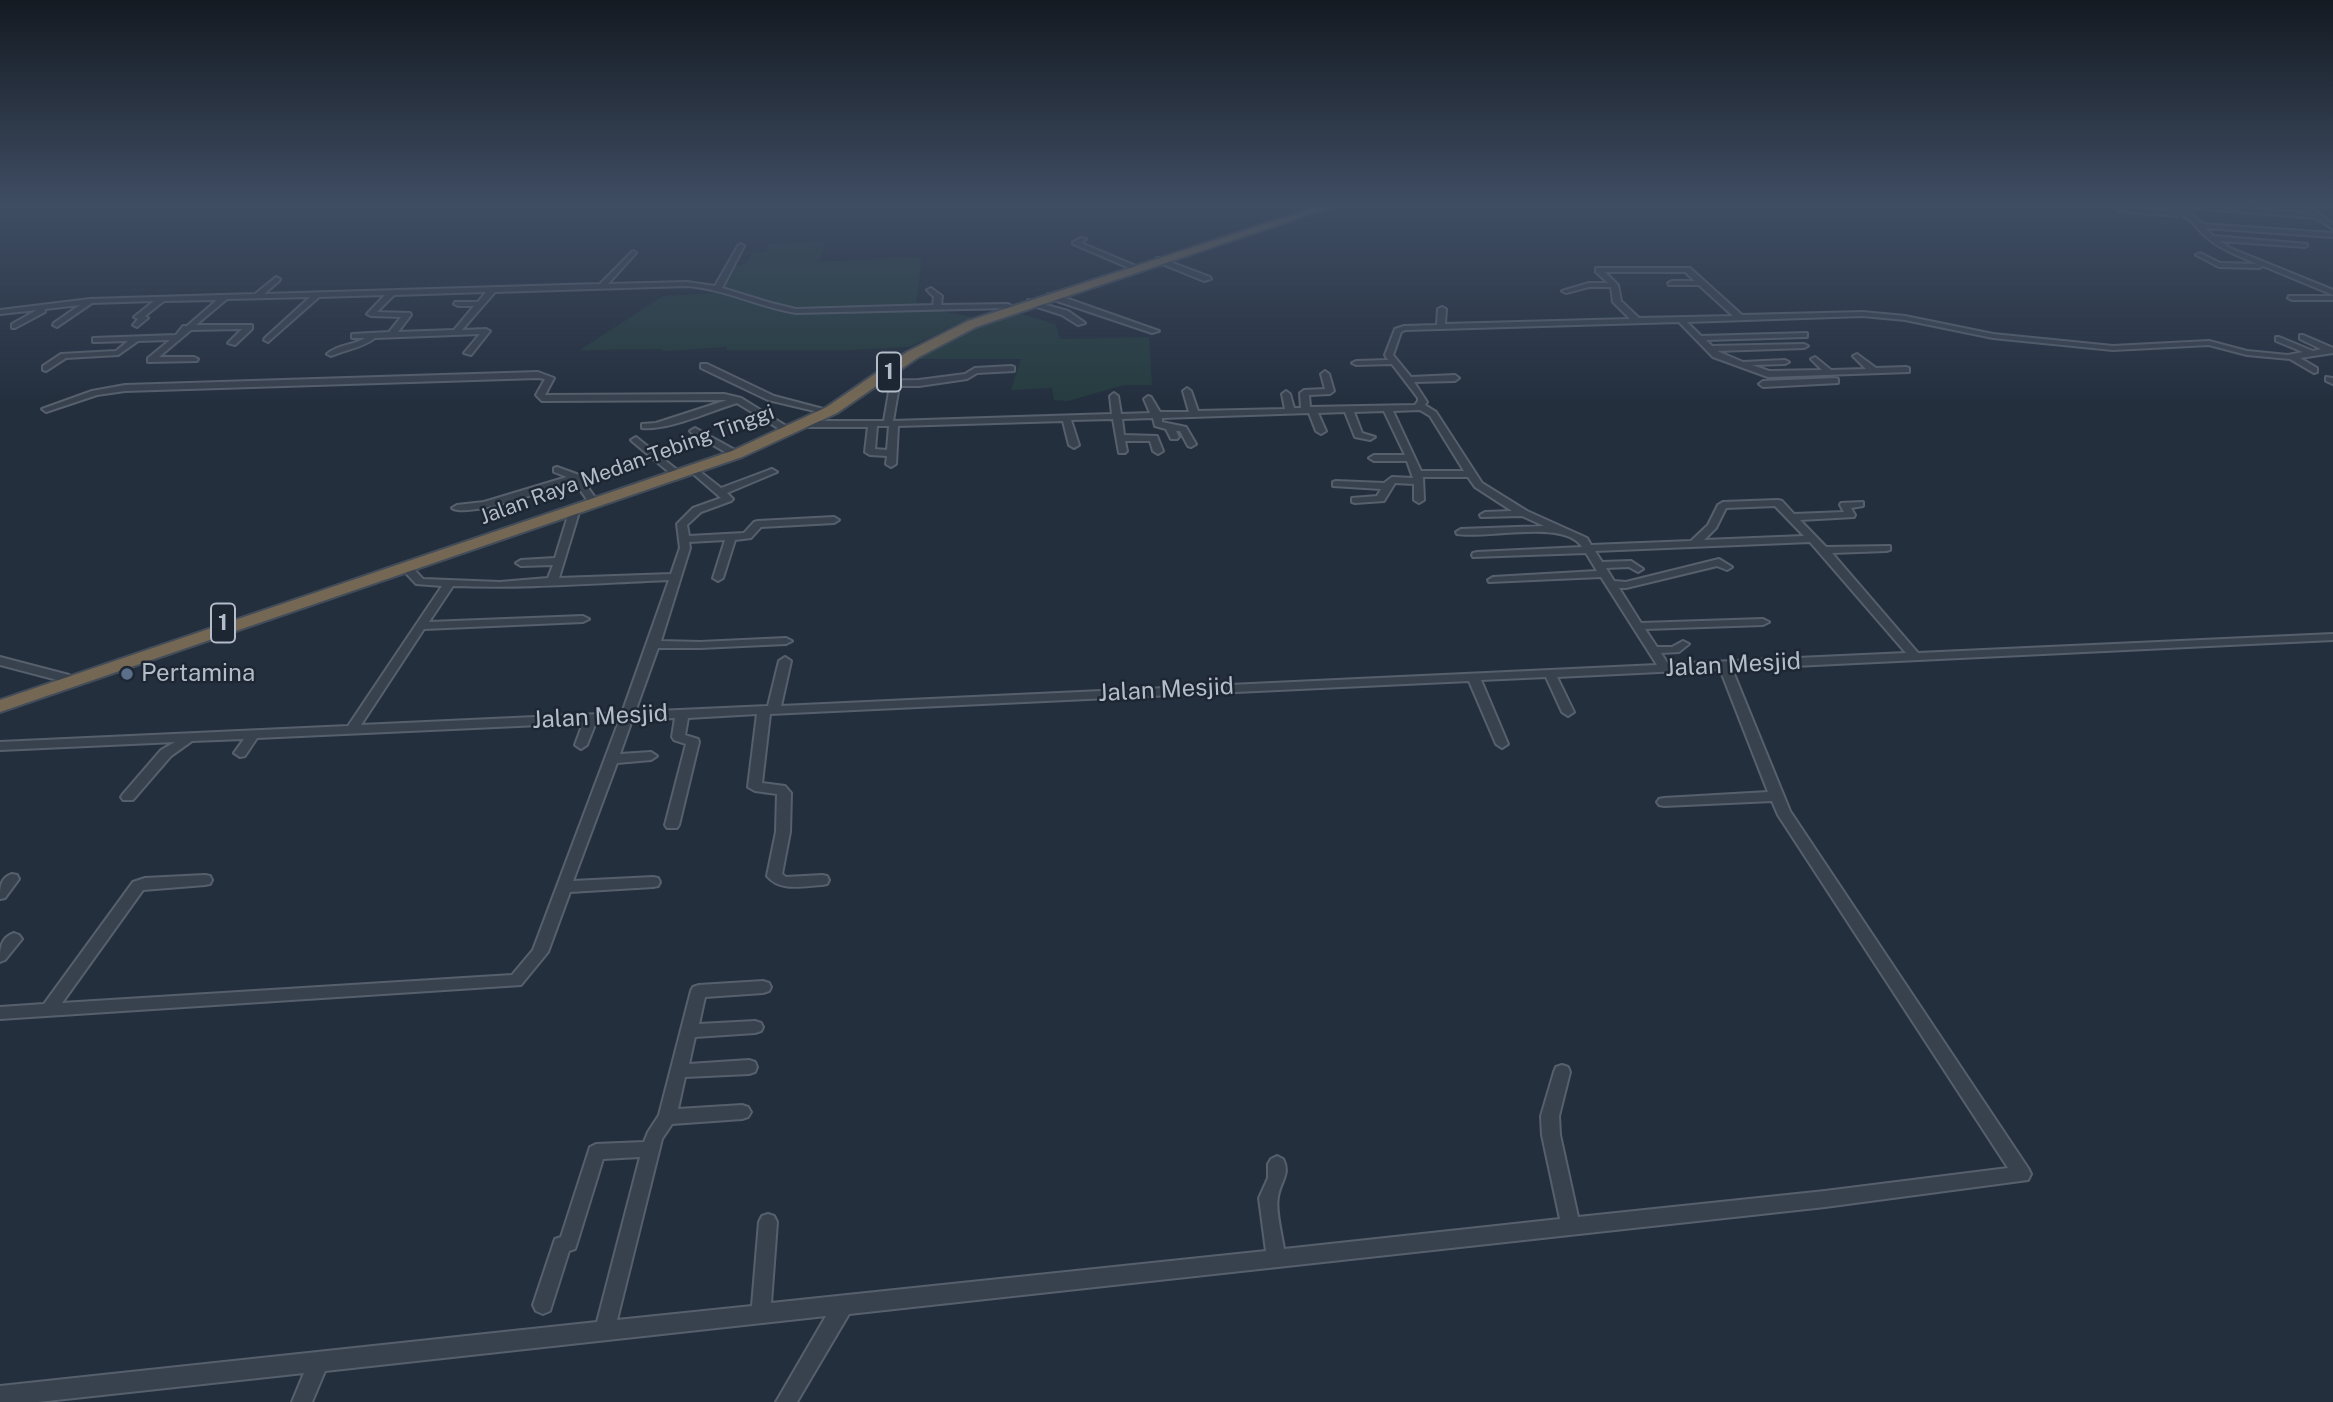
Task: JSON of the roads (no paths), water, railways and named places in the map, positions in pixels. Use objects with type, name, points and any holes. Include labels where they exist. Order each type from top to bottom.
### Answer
[{"type":"highway","name":"Jalan Raya Medan-Tebing Tinggi","points":[[0,699],[692,469],[787,430],[823,410],[932,338],[1008,306],[1118,270]]},
{"type":"highway","name":"Jalan Raya Medan-Tebing Tinggi","points":[[0,706],[407,568],[449,550],[806,424],[875,383],[944,337],[1031,302],[1128,270]]},
{"type":"street","points":[[602,286],[617,270]]},
{"type":"street","points":[[717,289],[727,270]]},
{"type":"street","points":[[1186,270],[1207,279]]},
{"type":"street","points":[[1599,270],[1614,285],[1616,300],[1637,321]]},
{"type":"street","points":[[1632,270],[1683,270]]},
{"type":"street","points":[[1688,270],[1699,283]]},
{"type":"street","points":[[2275,270],[2333,297]]},
{"type":"street","points":[[1677,271],[1720,297],[1741,318]]},
{"type":"street","points":[[257,296],[276,279]]},
{"type":"street","points":[[0,312],[91,301],[687,284],[717,289],[751,302],[796,311],[1008,306]]},
{"type":"street","points":[[1566,291],[1589,285],[1614,285]]},
{"type":"street","points":[[456,332],[493,289]]},
{"type":"street","points":[[931,290],[938,296],[937,307]]},
{"type":"street","points":[[392,292],[371,314],[407,315],[392,334]]},
{"type":"street","points":[[268,340],[318,294]]},
{"type":"street","points":[[1051,296],[1155,331]]},
{"type":"street","points":[[194,359],[149,360],[225,297]]},
{"type":"street","points":[[2292,298],[2333,297]]},
{"type":"street","points":[[137,325],[144,318],[138,317],[162,299]]},
{"type":"street","points":[[57,325],[91,301]]},
{"type":"street","points":[[1031,302],[1065,313],[1082,323]]},
{"type":"street","points":[[458,304],[481,304]]},
{"type":"street","points":[[15,326],[48,306]]},
{"type":"street","points":[[1441,327],[1442,309]]},
{"type":"street","points":[[1391,358],[1402,329],[1885,316],[1993,336],[2113,348],[2209,343],[2248,353],[2291,356],[2331,352]]},
{"type":"street","points":[[1681,320],[1719,357],[1768,374]]},
{"type":"street","points":[[186,328],[249,327],[232,343]]},
{"type":"street","points":[[355,336],[486,331],[468,353]]},
{"type":"street","points":[[331,354],[340,348],[360,347],[373,335]]},
{"type":"street","points":[[1699,338],[1804,335]]},
{"type":"street","points":[[96,340],[176,337]]},
{"type":"street","points":[[2303,337],[2331,352]]},
{"type":"street","points":[[46,368],[64,356],[118,353],[137,338]]},
{"type":"street","points":[[2279,339],[2312,354]]},
{"type":"street","points":[[1708,349],[1804,346]]},
{"type":"street","points":[[91,367],[107,354]]},
{"type":"street","points":[[1857,356],[1873,370]]},
{"type":"street","points":[[2291,356],[2314,370]]},
{"type":"street","points":[[1355,359],[1391,358]]},
{"type":"street","points":[[1391,358],[1423,400],[1418,406]]},
{"type":"street","points":[[1815,359],[1829,372]]},
{"type":"street","points":[[1740,363],[1785,362]]},
{"type":"street","points":[[704,366],[771,398],[823,410]]},
{"type":"street","points":[[875,383],[919,383],[967,376],[975,371],[1011,369]]},
{"type":"street","points":[[1744,375],[1906,370]]},
{"type":"street","points":[[1814,372],[1824,382]]},
{"type":"street","points":[[1796,373],[1818,392]]},
{"type":"street","points":[[1321,431],[1304,393],[1330,391],[1325,374]]},
{"type":"street","points":[[51,410],[70,401],[109,390],[143,387],[538,375],[550,378],[540,395],[546,399],[718,397],[738,400],[787,430]]},
{"type":"street","points":[[1409,380],[1455,378]]},
{"type":"street","points":[[1763,384],[1835,382]]},
{"type":"street","points":[[873,424],[870,452],[891,459],[895,383]]},
{"type":"street","points":[[1187,391],[1194,412]]},
{"type":"street","points":[[1286,394],[1290,410]]},
{"type":"street","points":[[1114,396],[1122,451]]},
{"type":"street","points":[[1149,399],[1158,424],[1172,432],[1183,429],[1191,444]]},
{"type":"street","points":[[645,426],[667,423],[738,400]]},
{"type":"street","points":[[806,424],[891,424],[1418,406],[1433,414],[1478,485],[1523,513],[1583,540],[1665,669]]},
{"type":"street","points":[[1387,407],[1417,477],[1419,499]]},
{"type":"street","points":[[1348,408],[1358,435],[1370,437]]},
{"type":"street","points":[[1066,417],[1074,445]]},
{"type":"street","points":[[695,430],[730,451]]},
{"type":"street","points":[[1120,438],[1154,438],[1158,451]]},
{"type":"street","points":[[636,440],[673,471]]},
{"type":"street","points":[[1374,458],[1410,458]]},
{"type":"street","points":[[0,1013],[516,981],[540,952],[613,758],[685,548],[683,523],[696,510],[728,499],[692,469]]},
{"type":"street","points":[[558,470],[576,477],[591,499]]},
{"type":"street","points":[[721,492],[772,472]]},
{"type":"street","points":[[1355,500],[1381,499],[1392,480],[1469,474]]},
{"type":"street","points":[[457,508],[485,505],[576,477]]},
{"type":"street","points":[[1336,484],[1387,486]]},
{"type":"street","points":[[1694,544],[1712,526],[1724,505],[1776,503],[1793,517],[1823,550],[1914,656]]},
{"type":"street","points":[[1793,517],[1850,514],[1845,505],[1859,504]]},
{"type":"street","points":[[553,581],[575,509]]},
{"type":"street","points":[[1485,515],[1523,513]]},
{"type":"street","points":[[684,539],[749,535],[758,524],[834,520]]},
{"type":"street","points":[[1461,532],[1560,529]]},
{"type":"street","points":[[718,578],[731,536]]},
{"type":"street","points":[[1477,555],[1810,538]]},
{"type":"street","points":[[1823,550],[1886,548]]},
{"type":"street","points":[[521,563],[560,561]]},
{"type":"street","points":[[1605,574],[1626,585],[1719,562],[1727,567]]},
{"type":"street","points":[[1493,580],[1605,574],[1631,564],[1638,569]]},
{"type":"street","points":[[407,568],[420,582],[449,584],[675,577]]},
{"type":"street","points":[[352,729],[449,584]]},
{"type":"street","points":[[421,626],[583,619]]},
{"type":"street","points":[[1639,626],[1763,622]]},
{"type":"street","name":"Jalan Mesjid","points":[[0,746],[2333,637]]},
{"type":"street","points":[[654,644],[786,641]]},
{"type":"street","points":[[1654,650],[1675,650],[1683,644]]},
{"type":"street","points":[[0,661],[65,678]]},
{"type":"street","points":[[785,661],[769,709],[755,787],[758,790],[780,789],[784,793],[783,832],[774,876],[783,882],[822,880]]},
{"type":"street","points":[[0,1396],[1571,1227],[2022,1174],[1783,812],[1725,666]]},
{"type":"street","points":[[1550,674],[1568,712]]},
{"type":"street","points":[[1473,677],[1502,744]]},
{"type":"street","points":[[673,825],[693,742],[677,735],[682,713]]},
{"type":"street","points":[[581,745],[591,718]]},
{"type":"street","points":[[240,753],[254,733]]},
{"type":"street","points":[[128,797],[172,748],[192,738]]},
{"type":"street","points":[[613,758],[651,756]]},
{"type":"street","points":[[1664,802],[1777,796]]},
{"type":"street","points":[[0,894],[12,879]]},
{"type":"street","points":[[48,1011],[138,887],[145,883],[205,880]]},
{"type":"street","points":[[565,887],[653,881]]},
{"type":"street","points":[[0,956],[14,939]]},
{"type":"street","points":[[605,1330],[650,1149],[654,1136],[667,1117],[699,991],[763,988]]},
{"type":"street","points":[[689,1031],[755,1027]]},
{"type":"street","points":[[679,1071],[749,1067]]},
{"type":"street","points":[[1562,1072],[1550,1116],[1551,1135],[1571,1227]]},
{"type":"street","points":[[667,1117],[742,1112]]},
{"type":"street","points":[[543,1306],[562,1245],[568,1243],[596,1152],[650,1149]]},
{"type":"street","points":[[1276,1258],[1268,1198],[1277,1178],[1277,1164]]},
{"type":"street","points":[[761,1313],[768,1222]]},
{"type":"street","points":[[786,1402],[843,1306]]},
{"type":"street","points":[[302,1402],[318,1362]]},
{"type":"place","name":"Pertamina","points":[[127,674]]}]
